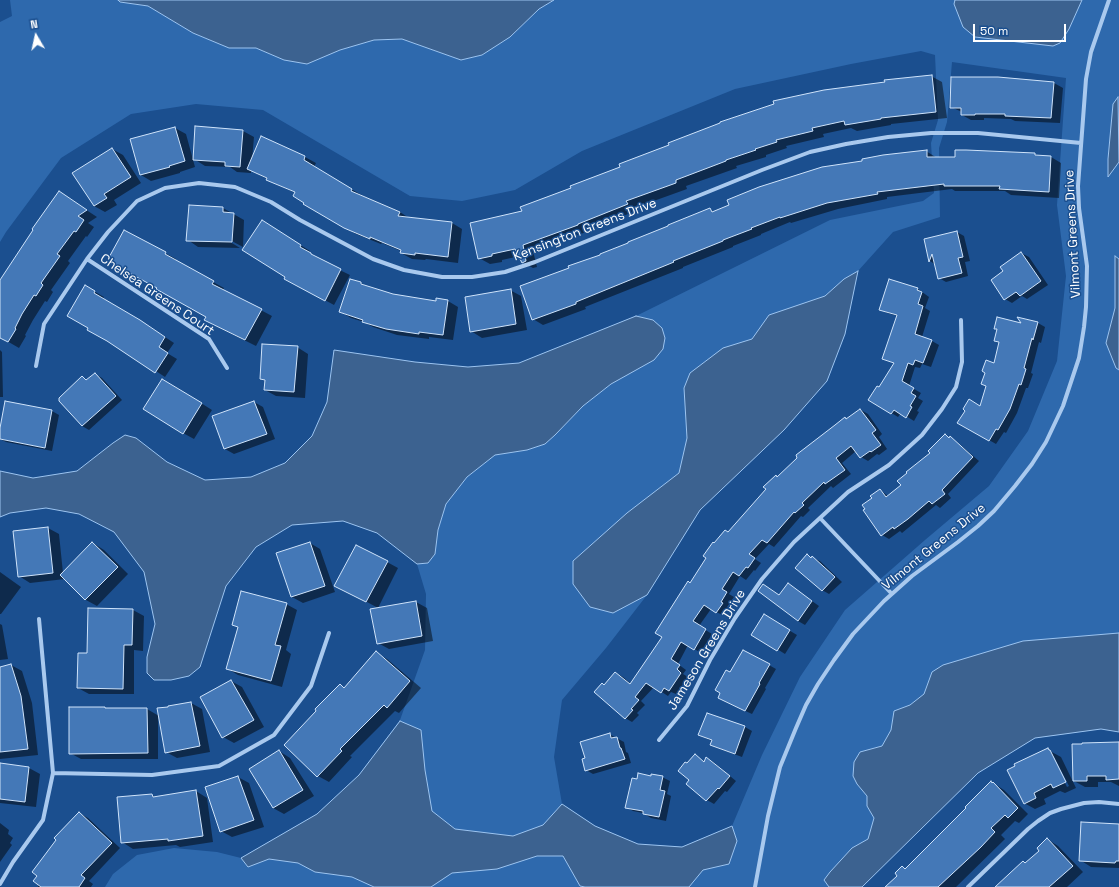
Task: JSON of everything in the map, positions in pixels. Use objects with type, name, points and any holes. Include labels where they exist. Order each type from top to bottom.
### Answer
[{"type":"street","name":"Vilmont Greens Drive","points":[[755,887],[764,832],[776,782],[791,739],[806,705],[818,684],[861,625],[891,594],[917,572],[968,534],[994,510],[1016,486],[1046,442],[1070,387],[1079,358],[1086,307],[1087,266],[1078,198],[1086,79],[1091,52],[1109,0]]},
{"type":"street","name":"Kensington Greens Drive","points":[[36,366],[44,324],[86,259],[108,232],[137,201],[165,188],[199,183],[235,188],[271,202],[300,220],[373,259],[404,270],[442,277],[472,277],[504,272],[535,262],[762,170],[810,152],[846,144],[888,136],[939,133],[978,133],[1081,143]]},
{"type":"street","name":"Chelsea Greens Court","points":[[86,259],[209,339],[228,368]]},
{"type":"street","name":"Jameson Greens Drive","points":[[659,740],[687,706],[710,660],[735,618],[762,579],[794,542],[848,492],[889,464],[922,435],[942,409],[956,388],[962,362],[961,320]]},
{"type":"street","points":[[820,518],[891,594]]},
{"type":"street","points":[[0,884],[13,862],[43,820],[53,773],[40,619]]},
{"type":"street","points":[[53,773],[152,775],[219,766],[274,735],[311,686],[329,634]]},
{"type":"street","points":[[968,887],[1038,820],[1066,807],[1084,803],[1099,802],[1119,804]]},
{"type":"shaded area","points":[[10,0],[118,0],[120,2],[148,6],[193,33],[229,48],[256,48],[284,60],[340,50],[374,40],[402,39],[461,60],[482,55],[510,37],[539,9],[554,0],[1119,0],[1119,732],[1101,729],[1035,738],[978,773],[862,887],[105,887],[113,874],[137,855],[174,848],[217,852],[241,858],[317,814],[359,775],[400,720],[425,650],[426,594],[417,564],[428,563],[435,554],[438,530],[446,504],[467,477],[495,455],[527,450],[545,444],[583,406],[611,384],[653,320],[636,316],[830,220],[923,201],[934,193],[931,143],[938,120],[935,55],[921,51],[851,64],[735,89],[582,151],[515,190],[462,201],[410,196],[263,110],[196,104],[131,114],[61,158],[0,242],[0,22],[12,16]],"holes":[[[952,62],[1066,78],[1057,205],[1066,276],[1057,361],[1028,431],[989,486],[845,610],[800,677],[762,755],[732,826],[682,847],[637,844],[595,826],[562,804],[554,757],[562,700],[606,648],[647,595],[700,510],[784,430],[827,381],[845,334],[858,271],[893,232],[940,217],[939,148],[947,122]]]},
{"type":"shaded area","points":[[118,0],[554,0],[539,9],[510,37],[482,55],[461,60],[402,39],[374,40],[340,50],[307,64],[284,60],[256,48],[229,48],[193,33],[148,6],[120,2]]},
{"type":"shaded area","points":[[955,0],[1082,0],[1069,29],[1060,43],[1053,46],[975,37],[963,27],[954,4]]},
{"type":"shaded area","points":[[1118,97],[1119,162],[1108,177],[1108,159],[1113,104]]},
{"type":"shaded area","points":[[1115,256],[1119,259],[1119,370],[1116,368],[1106,343],[1115,308]]},
{"type":"shaded area","points":[[858,271],[845,334],[827,381],[784,430],[700,510],[647,595],[613,613],[590,607],[573,584],[573,561],[627,513],[679,473],[687,438],[684,388],[690,373],[723,348],[752,339],[769,315],[825,296],[844,279]]},
{"type":"shaded area","points":[[636,316],[653,320],[662,328],[665,338],[663,349],[654,360],[611,384],[583,406],[545,444],[527,450],[495,455],[467,477],[446,504],[438,530],[435,554],[428,563],[417,564],[377,533],[343,521],[292,525],[256,547],[226,586],[200,667],[189,676],[171,680],[154,680],[147,673],[147,657],[155,624],[144,572],[114,532],[79,514],[46,508],[10,513],[0,517],[0,471],[33,478],[77,471],[125,435],[136,438],[167,462],[205,480],[251,477],[285,463],[312,436],[327,402],[334,350],[415,362],[468,367],[519,363]]},
{"type":"shaded area","points":[[1119,633],[1119,732],[1101,729],[1035,738],[978,773],[862,887],[829,887],[824,880],[852,848],[868,839],[874,818],[867,806],[867,796],[857,784],[853,776],[854,762],[860,752],[882,746],[891,730],[894,711],[910,705],[924,694],[932,672],[943,665],[1023,641]]},
{"type":"shaded area","points":[[400,721],[421,730],[425,770],[432,811],[455,829],[513,836],[543,825],[562,804],[595,826],[638,844],[682,847],[732,826],[737,841],[729,864],[703,870],[689,887],[580,886],[563,856],[537,856],[497,869],[452,873],[431,887],[374,887],[352,877],[315,872],[298,863],[269,859],[248,867],[241,858],[317,814],[359,775]]},
{"type":"building","points":[[932,75],[936,112],[881,118],[845,125],[844,121],[812,128],[813,131],[776,140],[777,142],[726,160],[676,180],[676,183],[626,201],[628,204],[578,225],[523,245],[526,261],[522,263],[515,249],[478,259],[470,223],[522,211],[520,207],[571,188],[570,186],[620,167],[619,164],[669,145],[668,143],[720,122],[774,104],[773,101],[824,90],[885,82],[884,80]]},
{"type":"building","points":[[951,77],[998,77],[1054,82],[1051,118],[1005,116],[1005,114],[961,115],[961,108],[950,108]]},
{"type":"building","points":[[195,126],[243,130],[240,167],[225,166],[225,162],[193,160]]},
{"type":"building","points":[[175,127],[185,161],[169,166],[170,167],[140,175],[130,139]]},
{"type":"building","points":[[261,136],[305,156],[304,160],[352,189],[351,191],[400,212],[398,216],[452,222],[448,257],[415,253],[415,255],[400,253],[401,250],[344,228],[303,204],[304,203],[293,196],[295,192],[266,180],[267,178],[247,169]]},
{"type":"building","points":[[112,148],[131,177],[104,194],[107,198],[94,206],[72,173]]},
{"type":"building","points":[[927,150],[927,157],[955,157],[955,150],[1035,153],[1035,155],[1051,156],[1049,192],[999,189],[1000,186],[944,186],[944,184],[877,192],[878,194],[827,203],[780,217],[751,228],[752,229],[576,302],[576,304],[532,320],[520,286],[569,268],[568,266],[600,255],[710,208],[712,212],[729,205],[727,200],[759,187],[822,167],[862,161],[862,159],[883,155]]},
{"type":"building","points":[[59,191],[87,210],[78,216],[84,220],[57,254],[60,256],[41,283],[43,285],[36,296],[34,295],[22,314],[15,328],[16,329],[8,342],[0,338],[0,280],[33,230],[32,229]]},
{"type":"building","points":[[189,205],[223,207],[223,212],[234,213],[232,242],[186,241]]},
{"type":"building","points":[[262,220],[301,245],[300,247],[311,254],[341,269],[325,301],[284,279],[285,277],[242,250]]},
{"type":"building","points":[[124,230],[166,252],[165,254],[214,281],[212,284],[262,309],[245,340],[204,320],[206,317],[107,261]]},
{"type":"building","points":[[957,231],[963,257],[958,258],[962,273],[938,279],[932,254],[929,262],[924,239]]},
{"type":"building","points":[[1021,252],[1041,281],[1020,296],[1016,292],[1004,300],[991,280],[1003,271],[1000,267]]},
{"type":"building","points":[[350,279],[393,294],[436,301],[436,298],[448,300],[443,335],[419,332],[419,334],[386,329],[362,322],[363,320],[339,312]]},
{"type":"building","points":[[889,279],[918,288],[917,290],[922,292],[918,304],[923,306],[915,334],[932,340],[923,363],[915,360],[913,365],[908,363],[902,381],[914,388],[911,393],[916,396],[910,406],[912,407],[906,418],[894,410],[891,414],[868,400],[877,386],[879,387],[894,363],[882,359],[897,315],[879,310]]},
{"type":"building","points":[[85,285],[95,291],[94,293],[140,320],[165,337],[159,347],[168,353],[155,373],[107,341],[87,330],[88,328],[67,316]]},
{"type":"building","points":[[511,289],[516,324],[470,332],[465,297]]},
{"type":"building","points":[[997,317],[1021,323],[1017,317],[1038,322],[1033,340],[1032,338],[1024,368],[1026,369],[1021,385],[1019,384],[1010,409],[998,430],[996,429],[989,441],[957,423],[965,411],[963,409],[969,399],[980,406],[986,386],[981,384],[985,373],[982,371],[986,360],[994,363],[999,342],[994,341],[997,329],[994,329]]},
{"type":"building","points":[[262,344],[298,346],[294,392],[264,390],[265,380],[260,379]]},
{"type":"building","points":[[95,373],[116,396],[82,426],[59,401],[59,398],[82,376],[86,380]]},
{"type":"building","points":[[162,379],[202,403],[183,434],[143,409]]},
{"type":"building","points":[[5,401],[52,410],[45,448],[0,439],[0,428]]},
{"type":"building","points":[[254,401],[267,434],[224,449],[212,416]]},
{"type":"building","points":[[860,409],[876,430],[872,433],[881,445],[860,458],[851,446],[836,458],[845,470],[825,484],[824,482],[802,503],[804,505],[795,513],[794,512],[767,543],[762,540],[749,554],[755,558],[748,568],[746,567],[739,576],[733,572],[722,589],[727,592],[721,602],[723,603],[716,613],[704,605],[693,621],[706,629],[694,650],[681,642],[671,659],[680,665],[677,669],[681,673],[669,691],[664,688],[661,693],[646,683],[635,697],[639,700],[625,719],[594,692],[602,683],[604,685],[615,672],[630,684],[662,637],[655,633],[688,581],[690,583],[706,558],[703,556],[713,542],[714,543],[725,530],[728,532],[766,489],[763,487],[776,475],[777,477],[797,458],[796,455],[845,417],[846,419]]},
{"type":"building","points":[[945,434],[949,438],[950,436],[973,457],[942,490],[945,494],[932,504],[929,501],[908,519],[894,529],[893,527],[881,536],[863,510],[865,509],[862,505],[872,498],[870,496],[880,489],[886,497],[901,485],[897,481],[930,453],[928,451]]},
{"type":"building","points":[[48,527],[53,573],[18,577],[13,531]]},
{"type":"building","points":[[92,542],[118,567],[85,600],[60,575]]},
{"type":"building","points":[[310,542],[325,586],[291,597],[276,553]]},
{"type":"building","points":[[356,545],[388,561],[366,602],[334,586]]},
{"type":"building","points":[[807,554],[811,558],[812,556],[835,577],[822,591],[795,568]]},
{"type":"building","points":[[788,583],[812,601],[798,621],[758,591],[763,584],[779,595]]},
{"type":"building","points":[[241,591],[287,603],[275,645],[281,646],[271,681],[226,669],[238,627],[232,625]]},
{"type":"building","points":[[416,601],[422,636],[377,644],[370,609]]},
{"type":"building","points":[[88,608],[133,609],[132,645],[124,645],[123,689],[77,688],[78,653],[87,653]]},
{"type":"building","points":[[764,614],[790,630],[777,651],[751,635]]},
{"type":"building","points":[[743,650],[770,664],[745,711],[718,698],[720,693],[715,690],[726,670],[730,672]]},
{"type":"building","points":[[376,651],[410,681],[387,708],[384,705],[340,749],[342,751],[317,777],[284,745],[316,711],[315,709],[340,684],[344,688]]},
{"type":"building","points":[[11,664],[21,696],[28,749],[0,752],[0,667]]},
{"type":"building","points":[[231,680],[254,720],[222,738],[200,697]]},
{"type":"building","points":[[191,702],[200,746],[165,753],[157,708]]},
{"type":"building","points":[[69,707],[147,708],[148,753],[69,754]]},
{"type":"building","points":[[707,713],[745,726],[735,754],[710,745],[712,740],[698,735]]},
{"type":"building","points":[[610,733],[611,738],[617,737],[625,759],[585,771],[582,759],[585,758],[580,742]]},
{"type":"building","points":[[1119,742],[1119,779],[1106,780],[1106,776],[1087,776],[1087,781],[1073,781],[1072,744]]},
{"type":"building","points":[[1048,748],[1066,782],[1053,788],[1051,784],[1034,793],[1036,798],[1024,804],[1007,770],[1015,766],[1014,764]]},
{"type":"building","points":[[279,750],[303,790],[273,808],[249,769]]},
{"type":"building","points":[[695,754],[704,762],[706,757],[730,776],[706,801],[686,784],[689,780],[678,771],[685,762],[687,763]]},
{"type":"building","points":[[0,763],[29,767],[25,802],[0,799]]},
{"type":"building","points":[[638,773],[651,776],[651,774],[663,776],[660,790],[665,791],[659,817],[643,814],[643,811],[625,808],[632,778],[637,779]]},
{"type":"building","points":[[238,776],[254,820],[220,832],[205,787]]},
{"type":"building","points":[[991,781],[1018,808],[1008,818],[1005,815],[991,828],[995,832],[981,847],[938,887],[885,887],[897,876],[895,873],[902,866],[905,869]]},
{"type":"building","points":[[196,790],[203,836],[168,841],[168,839],[121,843],[117,797],[152,794],[153,797]]},
{"type":"building","points":[[79,812],[112,843],[81,875],[85,878],[79,887],[41,887],[33,881],[37,876],[32,872],[56,840],[54,838]]},
{"type":"building","points":[[1081,822],[1119,824],[1119,861],[1116,861],[1115,863],[1079,861]]},
{"type":"building","points":[[1047,838],[1073,866],[1049,887],[995,887],[1023,861],[1025,863],[1039,851],[1037,848]]}]
